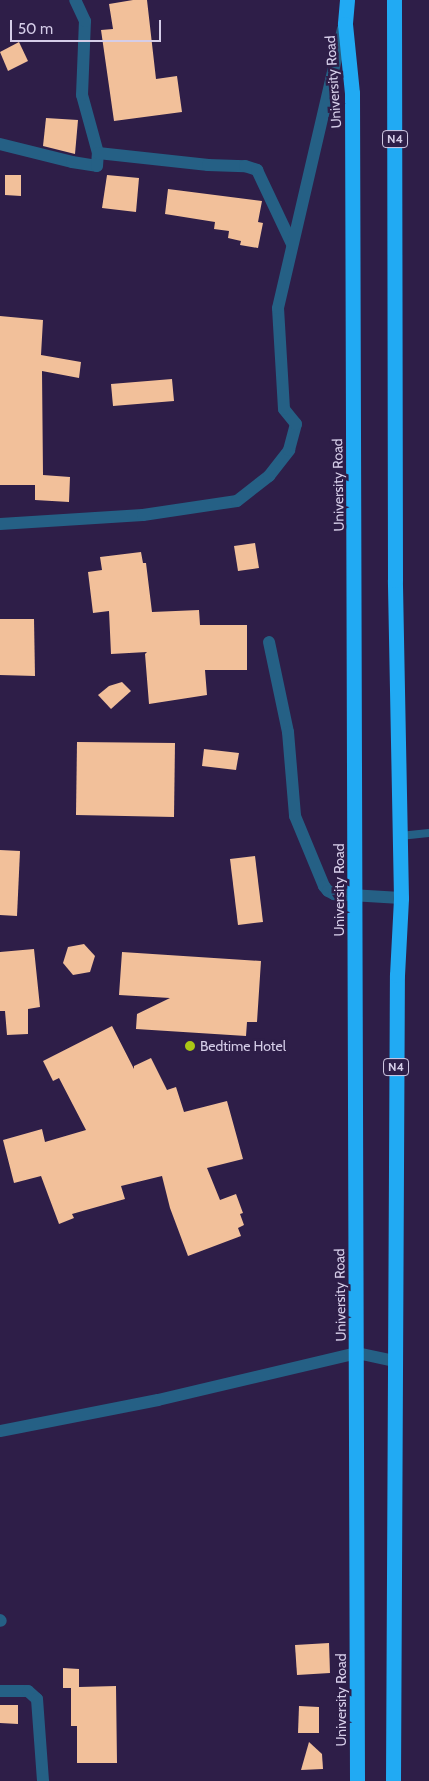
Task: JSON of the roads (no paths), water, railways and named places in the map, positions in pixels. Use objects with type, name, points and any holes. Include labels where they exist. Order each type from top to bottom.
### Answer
[{"type":"highway","name":"University Road","points":[[347,0],[344,24],[352,94],[357,1781]]},
{"type":"highway","name":"N4","points":[[393,1781],[396,985],[401,898],[395,580],[394,0]]},
{"type":"street","points":[[0,144],[72,162],[97,166],[98,153],[82,95],[85,21],[75,0]]},
{"type":"street","points":[[0,524],[143,515],[237,501],[268,476],[289,450],[296,424],[284,409],[278,308],[344,24]]},
{"type":"street","points":[[98,153],[208,165],[245,166],[257,170],[292,244]]},
{"type":"street","points":[[269,642],[288,732],[295,816],[328,891],[355,896],[401,898]]},
{"type":"street","points":[[0,1431],[158,1400],[357,1353],[396,1361]]},
{"type":"street","points":[[0,1691],[28,1691],[37,1699],[44,1781]]},
{"type":"lane","points":[[400,836],[429,833]]},
{"type":"place","name":"Bedtime Hotel","points":[[190,1046]]}]
